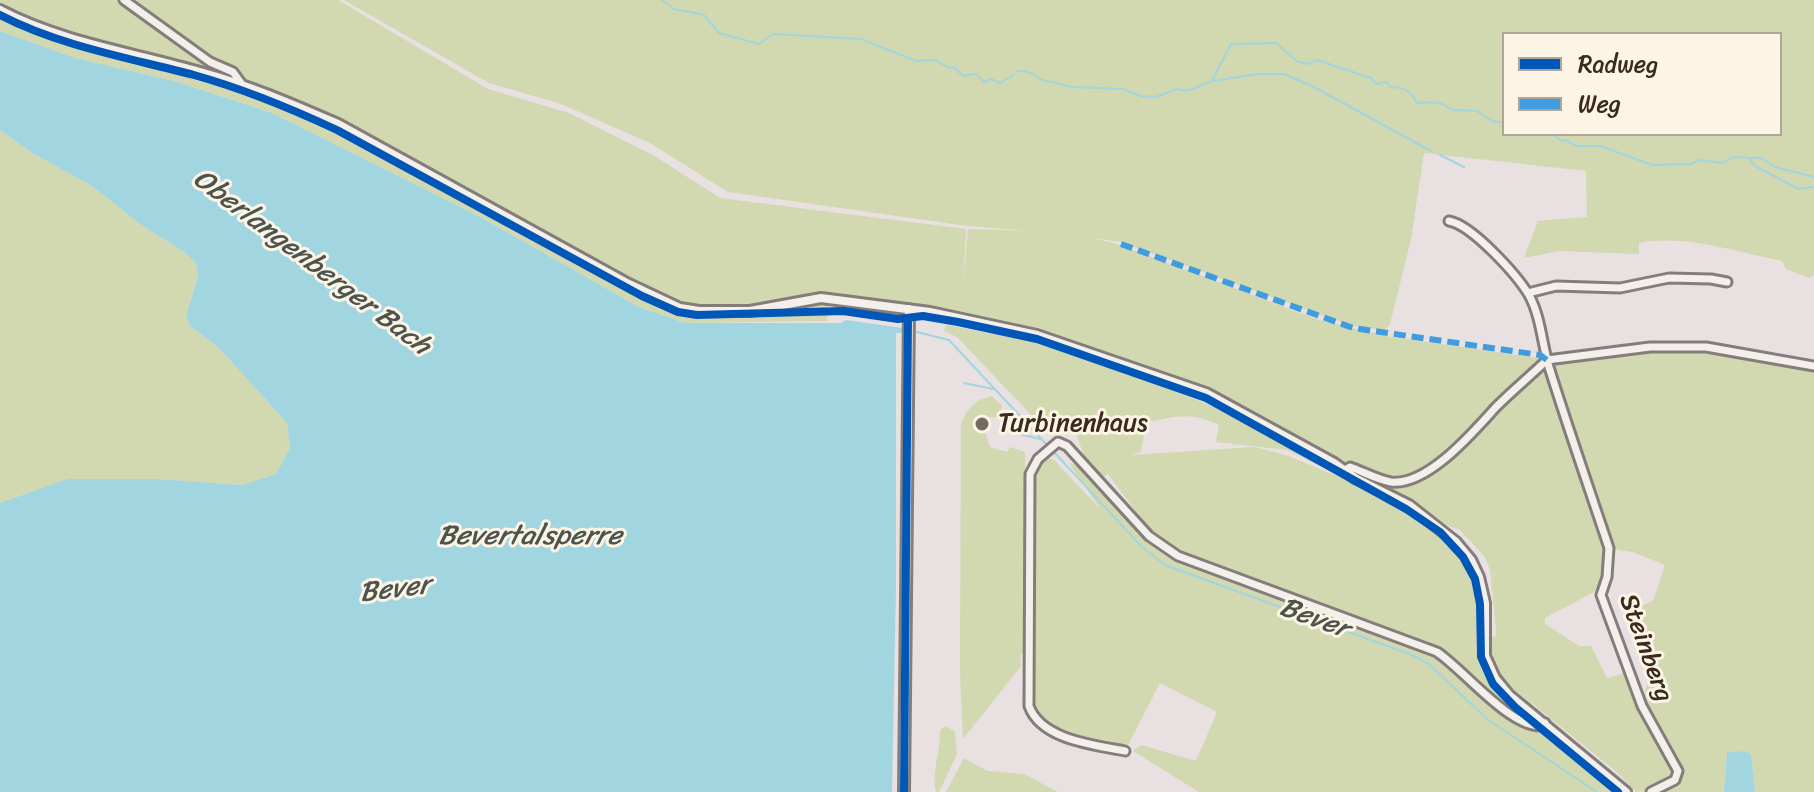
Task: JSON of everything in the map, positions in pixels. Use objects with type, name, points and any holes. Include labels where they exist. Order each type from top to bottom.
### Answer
[{"type":"street","points":[[124,0],[210,62],[233,72],[241,83]]},
{"type":"street","points":[[0,10],[57,34],[241,83],[338,124],[625,282],[680,308],[750,311],[821,298],[909,309],[1037,335],[1190,386],[1423,514],[1443,529],[1466,553],[1483,588],[1486,611],[1484,650],[1489,667],[1509,695],[1626,792]]},
{"type":"street","points":[[1449,221],[1466,228],[1491,249],[1528,293],[1547,360]]},
{"type":"street","points":[[1528,293],[1556,286],[1620,288],[1669,278],[1727,282]]},
{"type":"street","points":[[904,792],[909,309]]},
{"type":"street","points":[[1345,470],[1350,467],[1391,482],[1420,474],[1470,436],[1547,360],[1650,347],[1706,347],[1814,366]]},
{"type":"street","name":"Steinberg","points":[[1547,360],[1609,548],[1607,577],[1601,595],[1642,706],[1678,771],[1675,780],[1651,792]]},
{"type":"street","points":[[1125,751],[1057,733],[1035,718],[1029,706],[1030,474],[1035,463],[1060,442],[1149,536],[1178,556],[1437,652],[1459,668],[1485,696],[1515,717],[1533,726],[1545,723]]},
{"type":"green space","points":[[0,0],[338,0],[488,89],[569,113],[653,155],[720,198],[966,229],[963,285],[968,229],[1029,231],[967,226],[728,192],[650,143],[561,104],[489,83],[344,0],[1814,0],[1814,275],[1809,278],[1786,269],[1782,261],[1692,242],[1639,243],[1639,254],[1559,251],[1524,258],[1538,221],[1587,217],[1586,171],[1424,153],[1411,239],[1390,324],[1384,330],[1354,326],[1121,242],[1092,238],[1117,244],[1319,320],[1385,336],[1538,358],[1541,361],[1436,462],[1414,475],[1391,479],[1343,462],[1191,381],[1028,328],[953,311],[829,293],[827,321],[685,323],[639,307],[482,218],[272,113],[174,81],[75,58],[0,31]]},
{"type":"green space","points":[[0,130],[34,154],[92,186],[196,263],[198,277],[186,315],[190,326],[218,347],[287,423],[290,448],[276,474],[242,485],[159,479],[67,479],[0,503]]},
{"type":"green space","points":[[946,325],[1035,342],[1143,378],[1231,414],[1322,467],[1287,450],[1216,442],[1219,425],[1191,417],[1146,422],[1141,452],[1131,455],[1254,447],[1286,455],[1337,476],[1340,474],[1410,514],[1450,547],[1473,578],[1478,602],[1477,651],[1485,677],[1506,703],[1619,792],[1199,792],[1133,751],[1141,745],[1196,761],[1217,712],[1160,683],[1126,749],[1071,736],[1047,723],[1030,702],[1032,477],[1037,464],[1044,457],[1054,460],[1101,510],[1069,463],[1088,468],[1076,433],[1044,425],[1034,418],[957,337],[944,331]],"holes":[[[1092,470],[1104,477],[1108,474],[1152,533],[1180,551],[1425,644],[1178,556],[1149,536]]]},
{"type":"green space","points":[[1676,350],[1712,351],[1814,371],[1814,792],[1755,792],[1751,756],[1745,751],[1727,752],[1724,792],[1656,792],[1677,782],[1681,776],[1678,765],[1672,767],[1674,776],[1666,782],[1636,792],[1618,773],[1504,681],[1492,662],[1489,638],[1496,636],[1496,629],[1490,570],[1485,557],[1460,530],[1446,525],[1413,501],[1360,475],[1403,484],[1462,447],[1544,369],[1548,373],[1601,536],[1606,537],[1607,577],[1594,592],[1545,618],[1545,624],[1579,646],[1591,646],[1607,678],[1629,672],[1642,704],[1654,656],[1632,610],[1653,601],[1665,565],[1633,552],[1612,549],[1553,367],[1556,363]]},
{"type":"green space","points":[[991,396],[1002,405],[999,417],[989,417],[986,421],[978,419],[976,427],[984,429],[990,447],[1007,452],[1010,447],[1025,452],[1025,652],[1020,655],[1021,666],[963,739],[960,671],[961,423],[973,405]]},
{"type":"green space","points":[[946,726],[955,732],[957,754],[939,792],[936,792],[940,730]]},
{"type":"green space","points":[[964,758],[987,771],[1024,774],[1058,792],[946,792]]},
{"type":"water","name":"Bevertalsperre","points":[[0,31],[75,58],[174,81],[272,113],[482,218],[639,307],[685,323],[841,323],[846,320],[902,328],[902,333],[896,333],[892,792],[0,792],[0,503],[67,479],[159,479],[242,485],[276,474],[290,448],[287,423],[218,347],[190,326],[186,315],[198,277],[196,263],[92,186],[34,154],[0,130]]},
{"type":"water","points":[[1745,751],[1751,755],[1755,792],[1724,792],[1727,752]]},
{"type":"waterway","points":[[662,0],[674,9],[704,15],[719,33],[759,44],[773,34],[861,39],[916,61],[935,60],[949,68],[954,67],[963,76],[976,74],[984,82],[991,79],[1000,83],[1014,75]]},
{"type":"waterway","points":[[1017,71],[1073,87],[1123,89],[1140,96],[1156,97],[1177,89],[1187,91],[1212,81],[1231,44],[1276,43],[1297,61],[1307,64],[1317,60],[1371,78],[1376,84],[1386,82],[1390,87],[1403,89],[1417,103],[1436,103],[1452,110],[1477,111],[1492,121],[1502,123]]},
{"type":"waterway","points":[[1213,81],[1258,74],[1284,74],[1314,87],[1431,151]]},
{"type":"waterway","points":[[1555,136],[1576,146],[1600,146],[1652,165],[1691,164],[1699,160],[1722,163],[1735,157],[1761,158],[1775,167],[1814,177]]},
{"type":"waterway","points":[[1440,155],[1464,167]]},
{"type":"waterway","points":[[1749,158],[1755,166],[1799,189],[1814,187]]},
{"type":"waterway","name":"Bever","points":[[913,331],[949,340],[1048,446]]},
{"type":"waterway","points":[[964,383],[993,389]]},
{"type":"waterway","name":"Bever","points":[[1011,432],[1040,439]]},
{"type":"waterway","name":"Bever","points":[[1053,451],[1141,546],[1165,565],[1412,655],[1429,664],[1487,719],[1597,792]]},
{"type":"marked path","points":[[1121,244],[1353,328],[1540,355],[1547,360]]},
{"type":"cycle path","points":[[0,15],[46,35],[213,80],[302,114],[337,130],[642,296],[678,312],[697,315],[843,311],[898,319],[923,316],[1037,339],[1206,398],[1406,509],[1440,532],[1463,557],[1475,579],[1480,604],[1481,657],[1493,684],[1515,707],[1618,792]]},
{"type":"cycle path","points":[[904,792],[908,319]]},
{"type":"place","name":"Turbinenhaus","points":[[982,424]]},
{"type":"water label","name":"Oberlangenberger Bach","points":[[311,263]]}]
